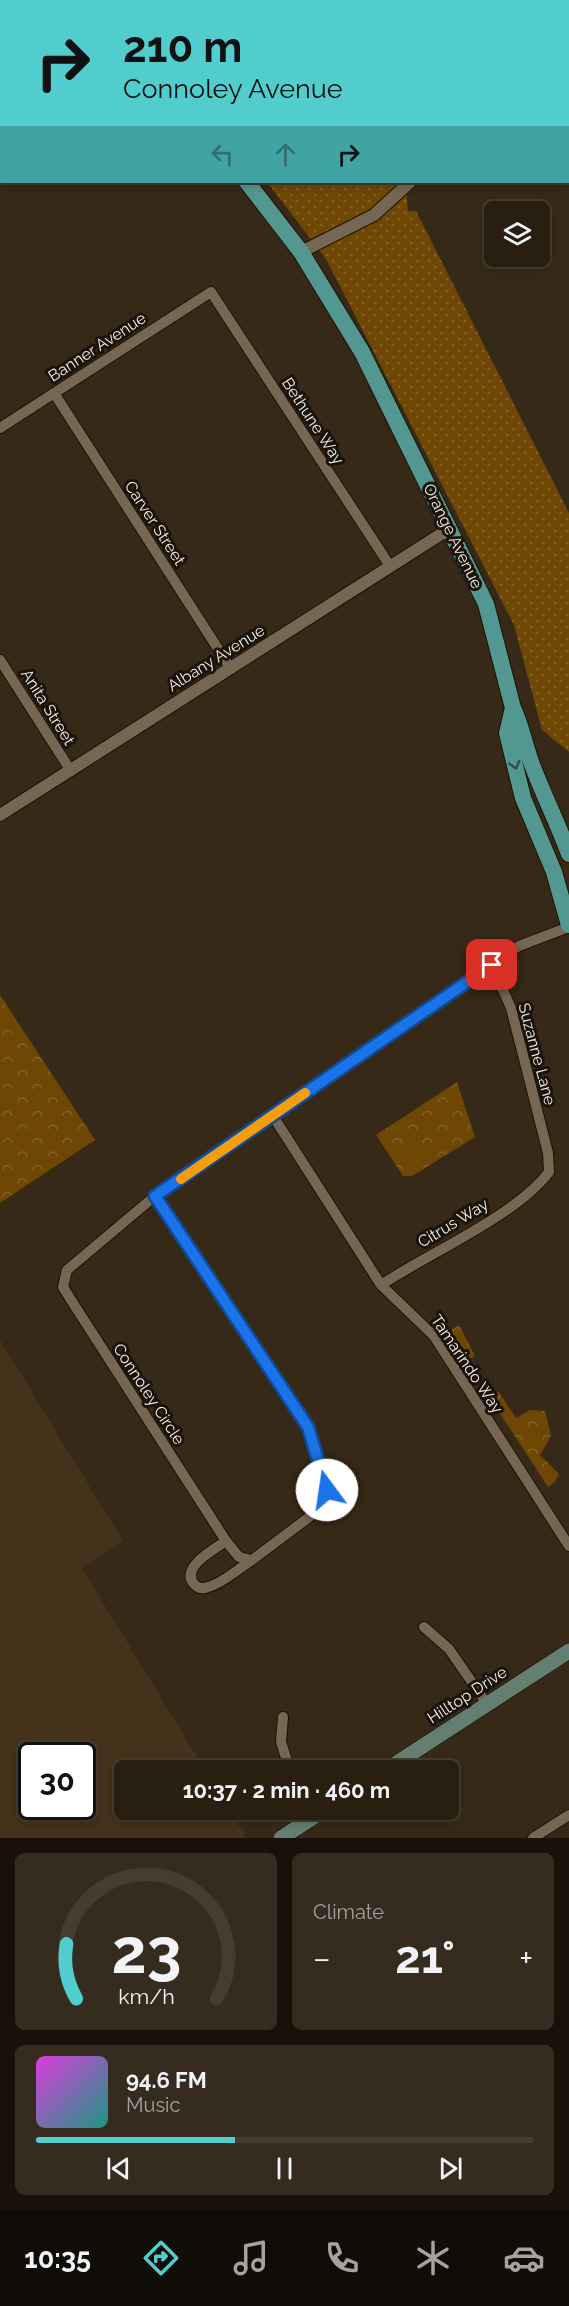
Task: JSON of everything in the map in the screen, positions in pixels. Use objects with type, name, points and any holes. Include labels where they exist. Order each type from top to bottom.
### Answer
[{"type":"main road","name":"Orange Avenue","points":[[248,183],[301,252],[362,352],[486,604],[513,708],[507,733],[523,798],[554,872],[569,926]]},
{"type":"main road","points":[[513,708],[523,730],[543,794],[569,854]]},
{"type":"main road","name":"Hilltop Drive","points":[[401,1760],[569,1651]]},
{"type":"main road","points":[[281,1838],[306,1820]]},
{"type":"street","points":[[301,252],[374,215],[409,183]]},
{"type":"street","name":"Banner Avenue","points":[[0,428],[212,292]]},
{"type":"street","name":"Bethune Way","points":[[212,292],[390,566]]},
{"type":"street","name":"Carver Street","points":[[54,393],[231,669]]},
{"type":"street","name":"Albany Avenue","points":[[0,815],[449,529]]},
{"type":"street","name":"Anita Street","points":[[0,660],[71,771]]},
{"type":"street","points":[[226,1541],[192,1568],[191,1576],[195,1585],[202,1589],[211,1586],[252,1560],[320,1509],[327,1490],[327,1482],[308,1427],[155,1196],[519,946],[569,926]]},
{"type":"street","name":"Suzanne Lane","points":[[488,968],[503,990],[511,1008],[548,1153],[549,1172],[539,1185]]},
{"type":"street","name":"Tamarindo Way","points":[[273,1116],[381,1284],[434,1336],[569,1546]]},
{"type":"street","name":"Citrus Way","points":[[381,1284],[505,1210],[539,1185]]},
{"type":"street","name":"Connoley Circle","points":[[155,1196],[74,1263],[63,1278],[64,1289],[226,1541],[239,1557],[252,1560]]},
{"type":"street","points":[[424,1627],[449,1649],[487,1704]]},
{"type":"street","points":[[283,1717],[281,1742],[287,1760]]},
{"type":"street","points":[[533,1838],[569,1815]]},
{"type":"shaded area","points":[[0,1340],[123,1541],[82,1568],[199,1760],[114,1760],[114,1820],[235,1820],[246,1838],[0,1838]]},
{"type":"green space","points":[[268,183],[406,183],[408,211],[416,211],[569,513],[569,752],[542,730],[514,625],[326,259]]},
{"type":"green space","points":[[0,995],[95,1140],[0,1203]]},
{"type":"green space","points":[[457,1082],[475,1137],[412,1176],[403,1176],[376,1135]]},
{"type":"green space","points":[[414,1137],[423,1152],[401,1165],[392,1150]]},
{"type":"green space","points":[[459,1325],[475,1356],[464,1362],[447,1333]]},
{"type":"green space","points":[[498,1391],[516,1418],[530,1410],[545,1411],[551,1436],[540,1455],[559,1474],[555,1482],[548,1487],[490,1398]]},
{"type":"slow traffic","points":[[181,1179],[305,1093]]},
{"type":"route","points":[[327,1490],[327,1482],[308,1427],[155,1196],[492,965]]}]
